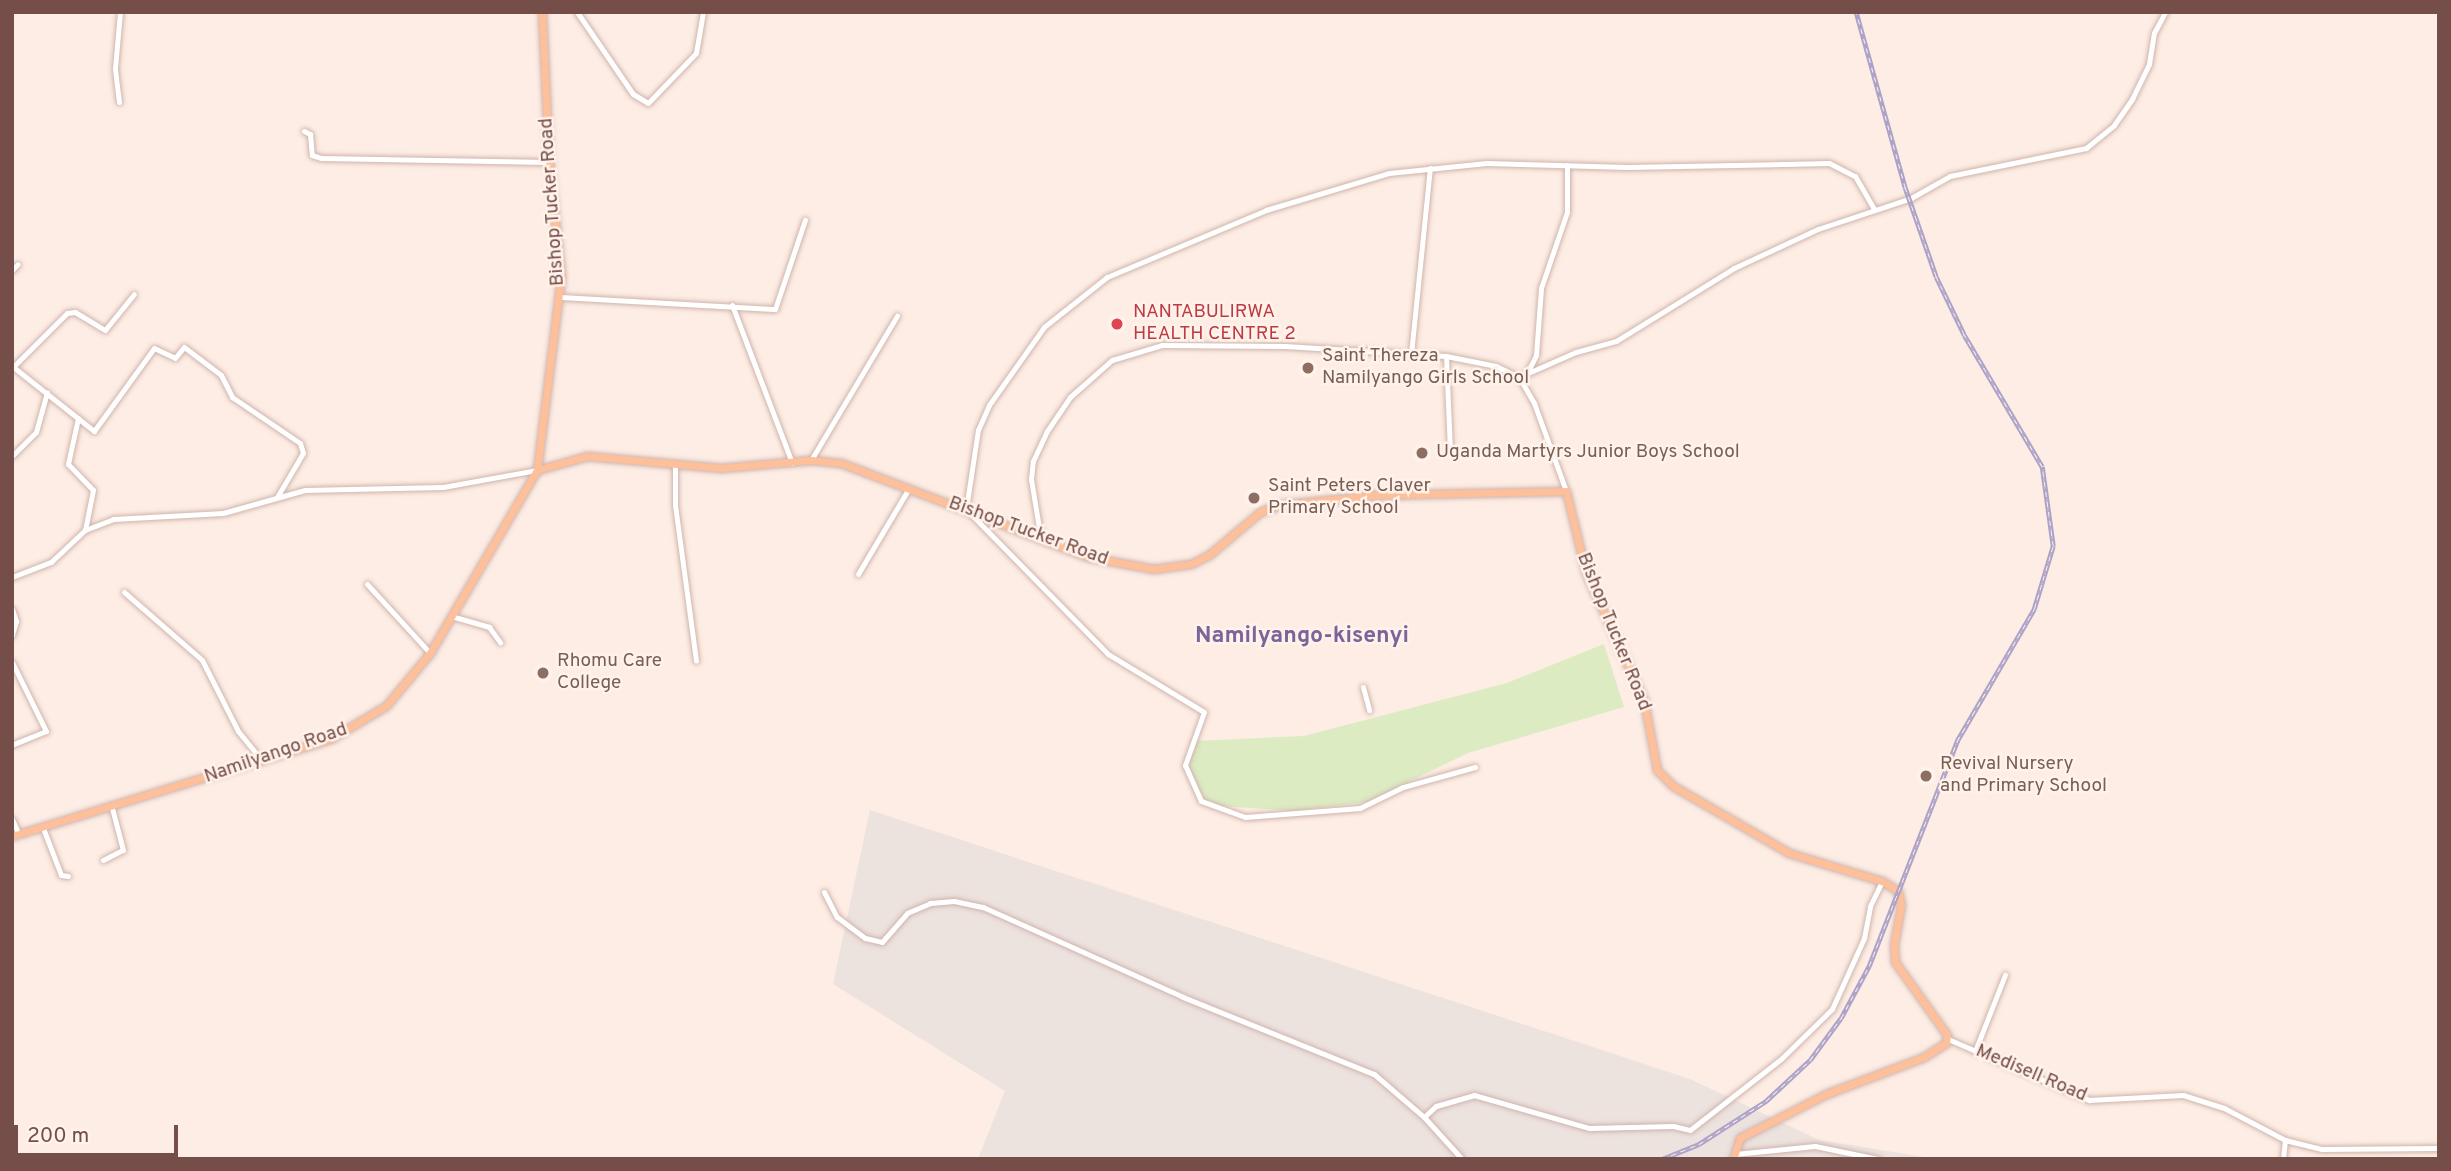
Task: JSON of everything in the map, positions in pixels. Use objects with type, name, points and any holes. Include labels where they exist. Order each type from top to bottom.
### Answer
[{"type":"main road","name":"Bishop Tucker Road","points":[[542,12],[549,162],[560,257],[559,297],[537,470],[587,456],[741,468],[811,460],[841,464],[966,509],[1041,540],[1128,568],[1171,568],[1209,555],[1250,519],[1278,505],[1398,494],[1566,491],[1586,573],[1644,701],[1657,770],[1684,793],[1796,856],[1882,881]]},
{"type":"main road","name":"Namilyango Road","points":[[15,835],[262,761],[332,738],[365,721],[391,702],[430,653],[537,470]]},
{"type":"main road","points":[[1734,1156],[1740,1138],[1826,1094],[1924,1058],[1948,1039],[1895,962],[1902,899],[1898,891],[1882,881]]},
{"type":"street","points":[[119,102],[115,68],[120,12]]},
{"type":"street","points":[[577,12],[644,103],[660,95],[696,53],[703,12]]},
{"type":"street","points":[[1518,377],[1616,341],[1734,268],[1818,229],[1910,198],[1950,176],[2068,155],[2095,142],[2115,125],[2132,99],[2149,64],[2154,33],[2165,12]]},
{"type":"street","points":[[304,131],[309,132],[311,152],[317,158],[549,162]]},
{"type":"street","points":[[1475,767],[1403,787],[1360,808],[1245,817],[1209,807],[1185,765],[1204,712],[1108,654],[966,509],[978,430],[989,405],[1044,327],[1107,277],[1266,210],[1389,173],[1430,167],[1836,164],[1855,176],[1875,210]]},
{"type":"street","points":[[1527,373],[1536,355],[1541,288],[1567,212],[1567,165]]},
{"type":"street","points":[[1411,354],[1430,167]]},
{"type":"street","points":[[559,297],[700,307],[779,307],[805,220]]},
{"type":"street","points":[[12,270],[18,264]]},
{"type":"street","points":[[134,294],[105,330],[75,312],[67,313],[13,367],[96,430],[154,348],[175,358],[184,347],[221,375],[232,397],[300,443],[303,453],[278,497]]},
{"type":"street","points":[[732,305],[792,463]]},
{"type":"street","points":[[811,460],[897,316]]},
{"type":"street","points":[[1041,540],[1034,509],[1033,461],[1070,397],[1119,356],[1176,345],[1446,356],[1496,366],[1518,377],[1540,416],[1566,491]]},
{"type":"street","points":[[1446,356],[1450,450]]},
{"type":"street","points":[[12,456],[36,432],[47,392]]},
{"type":"street","points":[[78,418],[70,438],[68,464],[93,490],[85,530]]},
{"type":"street","points":[[675,464],[675,505],[696,661]]},
{"type":"street","points":[[12,576],[51,562],[85,530],[113,519],[223,513],[278,497],[321,489],[443,487],[537,470]]},
{"type":"street","points":[[859,574],[909,488]]},
{"type":"street","points":[[368,584],[430,653]]},
{"type":"street","points":[[124,592],[202,660],[238,731],[262,761]]},
{"type":"street","points":[[12,609],[16,621],[12,635]]},
{"type":"street","points":[[451,616],[489,627],[500,642]]},
{"type":"street","points":[[12,662],[46,731],[12,745]]},
{"type":"street","points":[[1363,687],[1369,710]]},
{"type":"street","points":[[103,860],[123,850],[112,808]]},
{"type":"street","points":[[12,819],[15,835]]},
{"type":"street","points":[[43,828],[61,875],[68,876]]},
{"type":"street","points":[[1424,1117],[1436,1106],[1474,1095],[1589,1128],[1674,1126],[1690,1130],[1781,1059],[1832,1009],[1864,939],[1870,906],[1882,881]]},
{"type":"street","points":[[824,892],[837,918],[865,937],[882,942],[907,913],[930,903],[954,901],[984,907],[1183,997],[1374,1074],[1424,1117],[1462,1159]]},
{"type":"street","points":[[1975,1051],[2005,975]]},
{"type":"street","name":"Medisell Road","points":[[1948,1039],[2089,1100],[2197,1097],[2286,1140],[2346,1152],[2439,1148]]},
{"type":"street","points":[[2283,1159],[2286,1140]]},
{"type":"street","points":[[1734,1156],[1815,1146],[1878,1159]]},
{"type":"shaded area","points":[[870,810],[1690,1079],[1819,1140],[1937,1159],[978,1159],[1005,1091],[833,984]]},
{"type":"green space","points":[[1604,644],[1624,707],[1468,753],[1367,802],[1294,811],[1208,805],[1188,768],[1195,741],[1304,736],[1507,683]]},
{"type":"railway","points":[[1662,1159],[1699,1144],[1766,1101],[1810,1060],[1841,1018],[1869,966],[1957,741],[2034,609],[2053,546],[2042,467],[1964,335],[1936,277],[1905,188],[1856,12]]},
{"type":"place","name":"NANTABULIRWA HEALTH CENTRE 2","points":[[1117,324]]},
{"type":"place","name":"Saint Thereza Namilyango Girls School","points":[[1308,368]]},
{"type":"place","name":"Uganda Martyrs Junior Boys School","points":[[1422,453]]},
{"type":"place","name":"Saint Peters Claver Primary School","points":[[1254,498]]},
{"type":"place","name":"Rhomu Care College","points":[[543,673]]},
{"type":"place","name":"Revival Nursery and Primary School","points":[[1926,776]]},
{"type":"district","name":"Namilyango-kisenyi","points":[[1302,637]]}]
